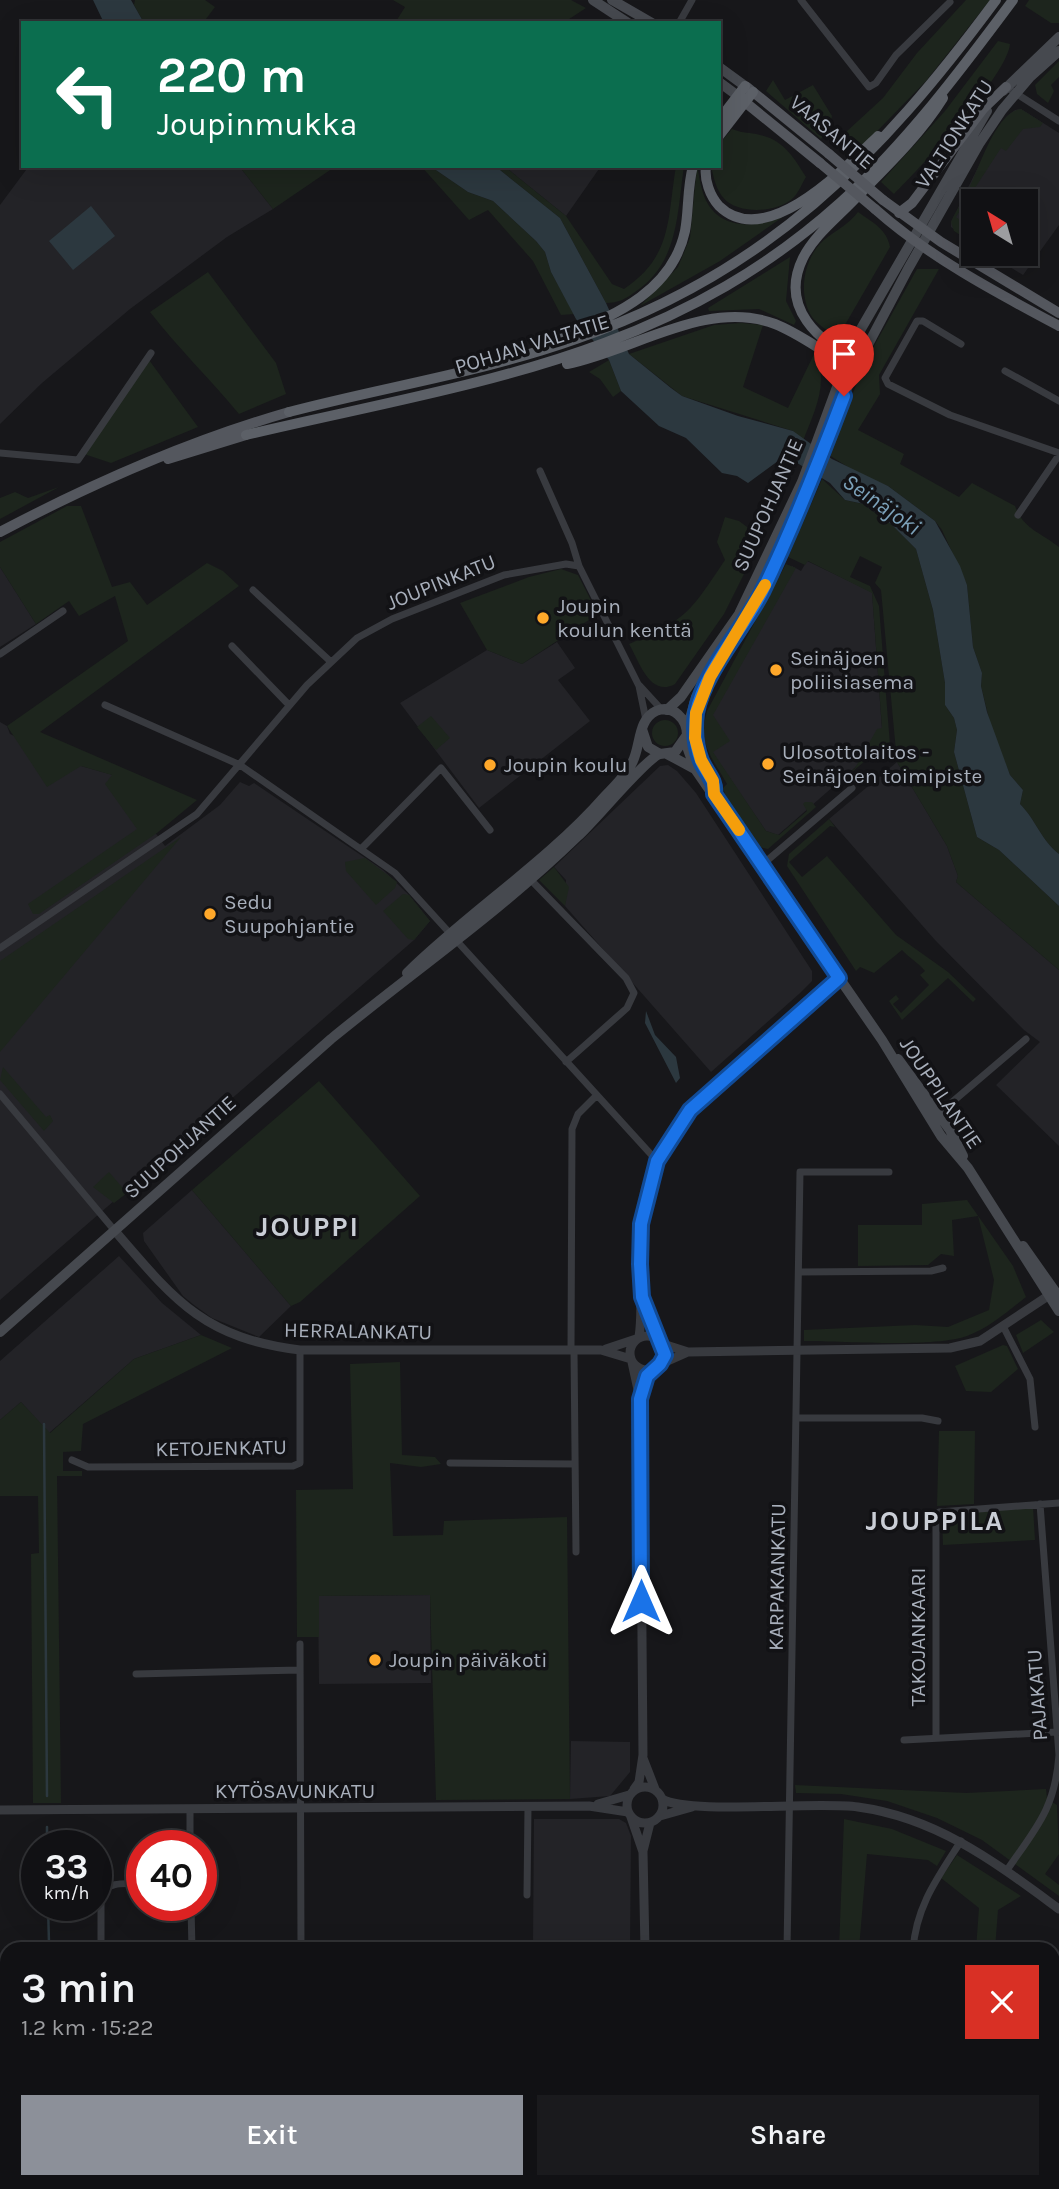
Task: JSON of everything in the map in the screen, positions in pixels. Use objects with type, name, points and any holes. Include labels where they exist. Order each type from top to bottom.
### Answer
[{"type":"highway","name":"POHJAN VALTATIE","points":[[289,412],[516,358],[634,317],[712,277],[792,223],[868,156],[929,85],[996,0]]},
{"type":"highway","name":"POHJAN VALTATIE","points":[[246,435],[540,367],[583,356],[641,336],[713,295],[809,229],[877,166],[961,67],[1013,0]]},
{"type":"highway","points":[[852,362],[816,335],[802,314],[796,286],[803,258],[811,245],[933,114],[961,67]]},
{"type":"highway","points":[[706,168],[707,186],[724,211],[750,219],[778,214],[826,184],[929,85]]},
{"type":"highway","points":[[721,118],[749,89]]},
{"type":"highway","points":[[721,133],[741,99]]},
{"type":"highway","points":[[574,337],[631,305],[660,281],[675,261],[685,230],[692,168]]},
{"type":"highway","points":[[641,336],[702,321],[753,319],[775,324],[852,362]]},
{"type":"main road","points":[[593,0],[625,21]]},
{"type":"main road","points":[[612,0],[649,21]]},
{"type":"main road","name":"VALTIONKATU","points":[[918,227],[975,130],[1059,37]]},
{"type":"main road","name":"VALTIONKATU","points":[[929,234],[1011,90],[1059,51]]},
{"type":"main road","name":"VAASANTIE","points":[[721,68],[918,227],[1059,313]]},
{"type":"main road","name":"VAASANTIE","points":[[721,84],[911,239],[1059,327]]},
{"type":"main road","points":[[899,213],[912,203],[983,110],[1011,90]]},
{"type":"main road","name":"SUUPOHJANTIE","points":[[687,729],[696,697],[761,593],[806,485],[852,362],[918,227]]},
{"type":"main road","name":"SUUPOHJANTIE","points":[[852,362],[929,234]]},
{"type":"main road","name":"POHJAN VALTATIE","points":[[0,532],[109,479],[213,435],[289,412]]},
{"type":"main road","name":"POHJAN VALTATIE","points":[[109,479],[246,435]]},
{"type":"main road","name":"SUUPOHJANTIE","points":[[664,710],[681,697],[739,614],[806,485]]},
{"type":"main road","points":[[710,677],[697,709],[695,732],[701,760],[715,787],[714,794]]},
{"type":"main road","points":[[664,710],[681,716],[687,729],[685,741],[675,752],[664,754],[648,747],[644,725],[664,710]]},
{"type":"main road","name":"SUUPOHJANTIE","points":[[527,876],[615,785],[634,760],[644,725]]},
{"type":"main road","name":"JOUPPILANTIE","points":[[685,741],[695,769],[935,1117],[1012,1234],[1026,1248],[1054,1295],[1059,1311]]},
{"type":"main road","name":"SUUPOHJANTIE","points":[[0,1332],[387,993],[599,816],[645,762],[664,754]]},
{"type":"main road","name":"JOUPPILANTIE","points":[[664,754],[695,769]]},
{"type":"street","points":[[680,21],[692,0]]},
{"type":"street","points":[[802,0],[869,87],[876,83],[925,23],[950,2]]},
{"type":"street","points":[[1011,90],[1059,121]]},
{"type":"street","points":[[961,344],[923,321],[917,321],[885,378],[888,384],[934,408],[1059,454],[1018,515]]},
{"type":"street","points":[[0,453],[78,460],[151,353]]},
{"type":"street","points":[[1005,371],[1059,401]]},
{"type":"street","points":[[540,471],[572,543],[579,566],[639,686],[644,725]]},
{"type":"street","name":"JOUPINKATU","points":[[0,948],[197,814],[289,705],[330,661],[357,638],[392,619],[504,575],[566,564],[579,566]]},
{"type":"street","points":[[253,590],[330,661]]},
{"type":"street","points":[[0,654],[64,611]]},
{"type":"street","points":[[232,646],[289,705]]},
{"type":"street","points":[[639,686],[664,710]]},
{"type":"street","points":[[105,705],[240,765],[407,884],[657,1161]]},
{"type":"street","points":[[360,849],[441,768],[489,830]]},
{"type":"street","points":[[762,864],[852,788]]},
{"type":"street","points":[[527,876],[626,978],[634,993],[627,1008],[566,1062]]},
{"type":"street","points":[[643,1852],[629,1815],[632,1792],[639,1782],[643,1755],[640,1399],[630,1350],[638,1338],[642,1297],[641,1224],[657,1161],[690,1110],[839,978]]},
{"type":"street","points":[[935,1117],[1026,1039]]},
{"type":"street","points":[[0,1094],[115,1231]]},
{"type":"street","points":[[576,1552],[572,1129],[578,1114],[596,1096]]},
{"type":"street","name":"KARPAKANKATU","points":[[787,1942],[798,1418],[800,1172],[889,1172]]},
{"type":"street","name":"HERRALANKATU","points":[[115,1231],[176,1297],[216,1328],[253,1343],[300,1350],[601,1350],[613,1351],[632,1361]]},
{"type":"street","points":[[799,1272],[932,1271],[943,1268]]},
{"type":"street","points":[[638,1338],[653,1336],[662,1343],[688,1352],[950,1348],[980,1341],[1054,1295]]},
{"type":"street","points":[[640,1399],[647,1376],[665,1355],[642,1297]]},
{"type":"street","points":[[1004,1328],[1030,1379],[1035,1427]]},
{"type":"street","name":"HERRALANKATU","points":[[601,1350],[638,1338]]},
{"type":"street","name":"KETOJENKATU","points":[[72,1460],[88,1467],[293,1466],[300,1463],[300,1350]]},
{"type":"street","points":[[632,1361],[645,1370],[688,1352]]},
{"type":"street","points":[[798,1418],[922,1418],[938,1421]]},
{"type":"street","points":[[450,1463],[575,1464]]},
{"type":"street","points":[[1040,1504],[1059,1503]]},
{"type":"street","name":"PAJAKATU","points":[[1007,1871],[1056,1801],[1059,1755],[1056,1666],[1040,1504]]},
{"type":"street","name":"TAKOJANKAARI","points":[[936,1737],[935,1533],[939,1512],[1040,1504]]},
{"type":"street","points":[[300,1644],[301,1942]]},
{"type":"street","points":[[136,1674],[300,1670]]},
{"type":"street","points":[[904,1740],[1057,1732]]},
{"type":"street","points":[[643,1755],[654,1789],[662,1798],[697,1805],[790,1804],[857,1807],[922,1822],[961,1841],[1043,1895],[1059,1909]]},
{"type":"street","points":[[632,1792],[644,1786],[654,1789]]},
{"type":"street","name":"KYTÖSAVUNKATU","points":[[589,1806],[632,1792]]},
{"type":"street","points":[[660,1816],[662,1798]]},
{"type":"street","points":[[629,1815],[639,1823],[650,1823],[660,1816],[697,1805]]},
{"type":"street","name":"KYTÖSAVUNKATU","points":[[0,1810],[589,1806],[629,1815]]},
{"type":"street","points":[[527,1895],[528,1807]]},
{"type":"street","points":[[190,1809],[190,1830]]},
{"type":"street","points":[[645,1942],[643,1852],[650,1823]]},
{"type":"street","points":[[913,1942],[914,1928],[923,1901],[961,1841]]},
{"type":"street","points":[[102,1942],[101,1896],[105,1888],[112,1884],[126,1884]]},
{"type":"street","points":[[1043,1895],[1059,1902]]},
{"type":"street","points":[[191,1921],[192,1942]]},
{"type":"shaded area","points":[[135,0],[205,0],[215,7],[204,21],[143,21],[134,5]]},
{"type":"shaded area","points":[[393,0],[571,0],[586,8],[566,21],[396,21],[405,7]]},
{"type":"shaded area","points":[[966,0],[990,0],[926,81],[850,159],[833,144],[883,98],[917,53]]},
{"type":"shaded area","points":[[1029,0],[1059,0],[1059,23],[1051,23],[1025,6]]},
{"type":"shaded area","points":[[998,41],[1010,44],[994,77],[961,121],[894,194],[881,182],[945,111]]},
{"type":"shaded area","points":[[1059,61],[1059,77],[1051,85],[1054,91],[1048,103],[1037,94],[1035,85]]},
{"type":"shaded area","points":[[773,80],[785,100],[813,85],[832,116],[830,128],[821,139],[766,91]]},
{"type":"shaded area","points":[[1021,109],[1059,133],[1059,225],[1038,254],[1038,189],[967,189],[993,137],[1007,116]]},
{"type":"shaded area","points":[[1021,109],[1043,123],[1040,127],[1023,129],[1006,151],[1001,148],[974,189],[968,189],[996,130],[1012,112]]},
{"type":"shaded area","points":[[732,129],[768,137],[788,151],[806,177],[788,202],[764,210],[738,207],[723,197],[715,182],[712,168],[721,168],[721,142]]},
{"type":"shaded area","points":[[28,168],[241,168],[273,209],[227,237],[130,309],[42,383],[0,424],[0,205]]},
{"type":"shaded area","points":[[241,168],[333,168],[273,209]]},
{"type":"shaded area","points":[[423,168],[433,168],[468,192],[493,201],[536,241],[545,252],[551,272],[574,314],[561,315],[533,261],[488,210],[469,220]]},
{"type":"shaded area","points":[[498,168],[506,168],[566,216],[612,284],[624,289],[652,263],[660,250],[669,220],[676,168],[684,168],[677,219],[668,252],[649,280],[625,299],[606,303],[560,218]]},
{"type":"shaded area","points":[[506,168],[600,168],[566,216]]},
{"type":"shaded area","points":[[697,168],[709,205],[717,215],[727,221],[738,224],[763,223],[787,214],[720,261],[640,306],[678,267],[690,238]]},
{"type":"shaded area","points":[[961,202],[961,234],[951,227]]},
{"type":"shaded area","points":[[961,203],[956,217],[961,221],[961,235],[954,231],[951,222]]},
{"type":"shaded area","points":[[858,212],[886,235],[890,247],[838,337],[820,326],[807,308],[805,276],[817,247]]},
{"type":"shaded area","points":[[790,257],[786,301],[796,321],[794,325],[759,309],[709,311],[708,308]]},
{"type":"shaded area","points":[[1008,266],[1029,266],[1023,275]]},
{"type":"shaded area","points":[[917,269],[939,269],[879,375],[880,394],[858,430],[904,454],[900,464],[959,497],[972,483],[1015,506],[1028,525],[1059,547],[1059,854],[1020,804],[1023,790],[1010,775],[992,731],[981,686],[982,673],[973,647],[967,585],[942,530],[935,521],[888,486],[862,476],[829,455],[865,362]]},
{"type":"shaded area","points":[[208,272],[276,363],[286,394],[239,414],[150,312]]},
{"type":"shaded area","points":[[714,325],[763,325],[743,387],[788,408],[814,354],[819,364],[821,386],[803,441],[793,431],[682,396],[629,354]]},
{"type":"shaded area","points":[[149,360],[198,427],[111,463],[84,454]]},
{"type":"shaded area","points":[[609,360],[621,391],[613,397],[600,379],[589,372]]},
{"type":"shaded area","points":[[822,479],[845,500],[863,504],[892,525],[916,549],[933,610],[945,683],[945,705],[954,718],[957,730],[954,752],[977,837],[999,850],[1059,906],[1059,970],[956,882],[958,876],[947,846],[897,762],[881,590],[875,583],[882,567],[860,556],[850,577],[870,586],[879,606],[890,745],[886,754],[881,748],[837,784],[855,768],[877,729],[882,728],[872,593],[808,561],[805,565],[788,557]]},
{"type":"shaded area","points":[[59,487],[0,519],[0,498],[15,492],[28,498]]},
{"type":"shaded area","points":[[67,506],[81,506],[112,587],[130,582],[147,605],[207,563],[223,571],[239,586],[40,732],[197,800],[157,833],[39,914],[33,914],[28,904],[137,829],[105,784],[112,775],[81,766],[47,787],[7,726],[128,641],[115,596],[79,616],[69,601],[36,624],[0,567],[0,542]]},
{"type":"shaded area","points":[[725,517],[739,521],[762,538],[724,614],[675,684],[659,686],[646,676],[629,644],[676,620],[704,592],[725,560],[717,542]]},
{"type":"shaded area","points":[[807,561],[872,592],[883,743],[778,835],[766,831],[705,742],[709,713],[792,566],[801,571]]},
{"type":"shaded area","points":[[786,564],[796,568],[713,715],[730,741],[713,752],[766,831],[779,835],[807,811],[803,804],[805,802],[812,802],[816,807],[768,849],[759,847],[727,800],[723,788],[727,784],[711,757],[704,732],[707,711]]},
{"type":"shaded area","points":[[0,567],[36,624],[0,647]]},
{"type":"shaded area","points":[[561,569],[578,575],[598,614],[522,664],[487,650],[460,603],[529,577]]},
{"type":"shaded area","name":"Joupin koulu","points":[[557,642],[575,668],[558,680],[590,721],[479,808],[400,703],[487,650],[522,664]]},
{"type":"shaded area","points":[[431,716],[450,738],[436,750],[417,727]]},
{"type":"shaded area","points":[[665,720],[674,724],[678,733],[674,742],[665,746],[656,742],[652,733],[656,724]]},
{"type":"shaded area","points":[[0,722],[7,726],[10,734],[81,766],[113,775],[165,846],[220,805],[240,782],[249,786],[254,783],[383,870],[409,895],[430,921],[414,940],[0,1300]]},
{"type":"shaded area","points":[[897,762],[947,846],[958,876],[956,882],[1059,970],[1059,1146],[996,1085],[1040,1042],[1024,1030],[935,940],[829,819]]},
{"type":"shaded area","points":[[668,765],[677,771],[696,793],[812,971],[812,981],[799,994],[711,1072],[565,906],[566,880],[554,867],[660,766]]},
{"type":"shaded area","points":[[829,819],[835,827],[830,826],[789,862],[802,877],[827,856],[896,935],[948,972],[976,999],[973,1002],[948,978],[902,1020],[889,1001],[896,995],[899,999],[893,1004],[901,1013],[929,985],[920,975],[925,971],[923,968],[902,950],[874,973],[860,967],[856,971],[787,866],[789,854]]},
{"type":"shaded area","points":[[181,837],[0,1052],[0,961]]},
{"type":"shaded area","points":[[365,858],[397,882],[395,888],[376,905],[346,871],[345,862]]},
{"type":"shaded area","points":[[554,867],[569,887],[565,906],[539,880]]},
{"type":"shaded area","points":[[403,894],[409,895],[430,921],[414,940],[408,939],[383,911]]},
{"type":"shaded area","points":[[3,1067],[46,1117],[50,1115],[53,1121],[44,1131],[0,1080]]},
{"type":"shaded area","points":[[319,1081],[420,1196],[300,1302],[291,1306],[192,1190]]},
{"type":"shaded area","points":[[109,1172],[127,1193],[114,1203],[93,1187]]},
{"type":"shaded area","points":[[192,1190],[291,1306],[259,1337],[212,1318],[183,1296],[144,1241],[143,1233]]},
{"type":"shaded area","points":[[967,1200],[1013,1266],[1026,1297],[983,1328],[952,1340],[911,1343],[804,1341],[804,1330],[915,1325],[948,1327],[989,1310],[994,1280],[978,1216],[952,1220],[954,1256],[941,1254],[928,1265],[858,1266],[858,1225],[922,1225],[922,1204]]},
{"type":"shaded area","points":[[119,1256],[162,1303],[201,1335],[134,1359],[49,1433],[21,1402],[0,1420],[0,1361]]},
{"type":"shaded area","points":[[1041,1320],[1054,1332],[1023,1353],[1016,1335]]},
{"type":"shaded area","points":[[201,1335],[232,1348],[83,1424],[81,1451],[63,1452],[63,1471],[82,1471],[82,1476],[57,1476],[61,1803],[33,1803],[31,1554],[39,1553],[38,1496],[0,1496],[0,1420],[21,1402],[50,1433],[134,1359]]},
{"type":"shaded area","points":[[1003,1345],[1007,1346],[1018,1369],[991,1392],[966,1391],[955,1366]]},
{"type":"shaded area","points":[[400,1362],[402,1455],[435,1457],[441,1464],[421,1467],[390,1463],[393,1536],[443,1535],[444,1521],[567,1517],[570,1799],[436,1800],[430,1595],[319,1596],[319,1637],[297,1637],[296,1490],[353,1489],[350,1364]]},
{"type":"shaded area","points":[[939,1431],[975,1431],[974,1504],[937,1506]]},
{"type":"shaded area","points":[[1033,1507],[1035,1540],[943,1545],[942,1514]]},
{"type":"shaded area","name":"Joupin päiväkoti","points":[[430,1595],[431,1683],[319,1684],[318,1596]]},
{"type":"shaded area","points":[[571,1741],[630,1742],[630,1772],[610,1796],[570,1799]]},
{"type":"shaded area","points":[[795,1785],[966,1793],[1046,1789],[1047,1799],[1057,1805],[1059,1854],[1045,1874],[1059,1885],[1059,1896],[982,1840],[937,1818],[887,1801],[841,1794],[796,1793]]},
{"type":"shaded area","points":[[534,1819],[619,1819],[626,1823],[631,1836],[630,1942],[533,1942]]},
{"type":"shaded area","points":[[844,1819],[892,1829],[946,1851],[937,1866],[928,1860],[867,1854],[860,1942],[839,1942]]},
{"type":"shaded area","points":[[957,1855],[1021,1896],[998,1910],[996,1942],[977,1942],[979,1908],[941,1878]]},
{"type":"water","points":[[93,0],[131,0],[143,21],[103,21]]},
{"type":"water","name":"Seinäjoki","points":[[433,168],[498,168],[560,218],[606,303],[629,354],[682,396],[738,416],[793,431],[832,459],[888,486],[935,521],[960,566],[967,585],[973,647],[982,673],[981,686],[987,712],[1010,775],[1023,790],[1020,804],[1059,854],[1059,906],[999,850],[977,837],[954,752],[957,730],[954,718],[945,705],[945,683],[933,610],[916,549],[892,525],[864,504],[845,500],[830,483],[789,458],[778,461],[748,483],[737,476],[722,473],[686,438],[659,426],[621,391],[609,360],[576,319],[551,272],[545,252],[493,201],[468,192]]},
{"type":"water","points":[[91,206],[115,236],[73,270],[49,241]]},
{"type":"water","points":[[646,1011],[655,1035],[676,1057],[680,1078],[676,1083],[645,1023]]},
{"type":"waterway","points":[[44,1424],[47,1796]]},
{"type":"waterway","points":[[48,1921],[49,1942]]},
{"type":"slow traffic","points":[[739,830],[714,794],[713,781],[701,760],[695,738],[696,713],[710,677],[765,585]]},
{"type":"place","name":"Joupin koulun kenttä","points":[[543,618]]},
{"type":"place","name":"Seinäjoen poliisiasema","points":[[776,670]]},
{"type":"place","name":"Ulosottolaitos - Seinäjoen toimipiste","points":[[768,764]]},
{"type":"place","name":"Joupin koulu","points":[[490,765]]},
{"type":"place","name":"Sedu Suupohjantie","points":[[210,914]]},
{"type":"place","name":"Joupin päiväkoti","points":[[375,1660]]},
{"type":"district","name":"JOUPPI","points":[[308,1226]]},
{"type":"district","name":"JOUPPILA","points":[[935,1520]]},
{"type":"route","points":[[641,1601],[640,1399],[647,1376],[665,1355],[663,1344],[642,1297],[641,1224],[651,1179],[664,1147],[690,1110],[839,978],[714,794],[713,781],[696,746],[696,713],[710,677],[761,593],[810,488],[844,396]]}]
